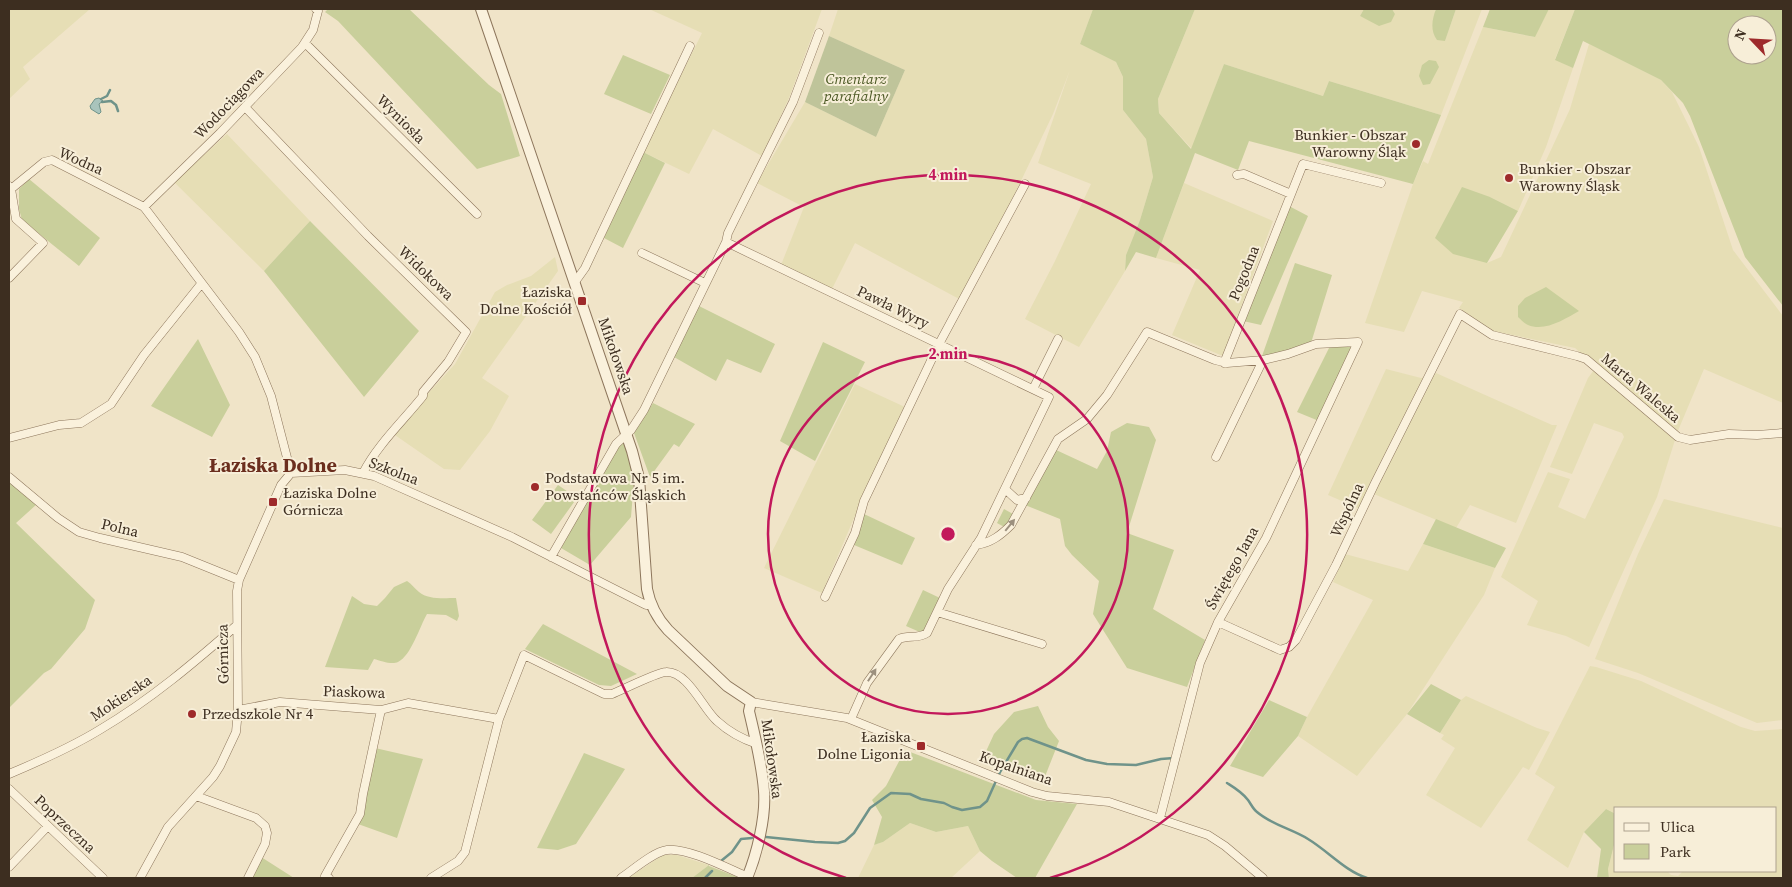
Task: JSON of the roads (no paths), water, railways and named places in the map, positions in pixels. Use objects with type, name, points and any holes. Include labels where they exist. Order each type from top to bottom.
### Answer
[{"type":"street","name":"Wodociągowa","points":[[144,207],[245,107],[305,43],[313,30],[318,11],[316,9]]},
{"type":"street","name":"Mikołowska","points":[[481,9],[626,432],[639,478],[651,605],[659,620],[668,630],[734,692],[750,702],[764,793],[763,813],[748,877]]},
{"type":"street","points":[[551,557],[616,444],[636,423],[653,394],[726,242],[728,233],[793,102],[819,33]]},
{"type":"street","name":"Wyniosła","points":[[305,43],[477,214]]},
{"type":"street","points":[[575,282],[585,268],[690,46]]},
{"type":"street","name":"Widokowa","points":[[245,107],[368,236],[466,332],[448,362],[423,392],[423,396],[408,415],[390,432],[363,472]]},
{"type":"street","name":"Wodna","points":[[9,278],[43,242],[16,219],[10,187],[44,162],[52,160],[144,207]]},
{"type":"street","name":"Pogodna","points":[[1224,363],[1303,164],[1381,183]]},
{"type":"street","points":[[1237,174],[1244,174],[1291,194]]},
{"type":"street","points":[[825,597],[855,533],[864,501],[940,344],[1025,184]]},
{"type":"street","points":[[144,207],[239,332],[255,357],[271,396],[291,473]]},
{"type":"street","name":"Pawła Wyry","points":[[726,242],[1049,397],[1005,489]]},
{"type":"street","points":[[642,253],[705,283]]},
{"type":"street","points":[[9,438],[59,425],[81,423],[111,404],[144,355],[201,284]]},
{"type":"street","name":"Marta Waleska","points":[[1460,314],[1492,336],[1577,356],[1586,360],[1678,437],[1690,440],[1729,434],[1758,435],[1783,433]]},
{"type":"street","name":"Wspólna","points":[[1218,622],[1280,650],[1289,647],[1296,640],[1336,565],[1460,314]]},
{"type":"street","points":[[976,545],[986,544],[1001,536],[1012,525],[1058,439],[1087,419],[1107,395],[1147,332],[1224,363],[1263,360]]},
{"type":"street","points":[[1033,389],[1058,339]]},
{"type":"street","name":"Świętego Jana","points":[[1160,818],[1200,663],[1218,622],[1266,538],[1358,342],[1316,344],[1263,360]]},
{"type":"street","points":[[1216,457],[1263,360]]},
{"type":"street","name":"Szkolna","points":[[291,473],[345,470],[363,472],[499,531],[646,605],[651,605]]},
{"type":"street","name":"Górnicza","points":[[140,878],[168,827],[213,777],[229,750],[236,732],[238,710],[236,602],[239,580],[281,485],[291,473]]},
{"type":"street","name":"Polna","points":[[9,477],[58,518],[79,532],[182,557],[239,580]]},
{"type":"street","points":[[851,719],[867,683],[899,639],[904,636],[921,636],[927,633],[948,589],[976,545],[1005,489],[1017,500],[1026,498]]},
{"type":"street","points":[[937,612],[1042,644]]},
{"type":"street","name":"Mokierska","points":[[9,774],[101,730],[147,700],[237,625]]},
{"type":"street","points":[[431,878],[458,862],[465,852],[499,719],[524,655],[604,694],[612,694],[666,672],[676,675],[685,680],[716,721],[739,737],[757,744]]},
{"type":"street","name":"Piaskowa","points":[[238,710],[280,702],[381,710],[408,703],[499,719]]},
{"type":"street","name":"Kopalniana","points":[[750,702],[774,707],[808,710],[851,719],[1007,782],[1048,796],[1099,800],[1160,818],[1217,840],[1263,878]]},
{"type":"street","points":[[326,878],[360,814],[381,710]]},
{"type":"street","name":"Poprzeczna","points":[[9,789],[103,878]]},
{"type":"street","points":[[196,796],[256,818],[265,826],[267,833],[265,844],[248,878]]},
{"type":"street","points":[[9,867],[48,826]]},
{"type":"street","points":[[622,878],[655,855],[666,850],[687,852],[748,877]]},
{"type":"water","points":[[99,98],[103,101],[99,104],[101,112],[99,114],[91,109],[90,106],[95,99]]},
{"type":"waterway","points":[[101,99],[107,96],[110,90]]},
{"type":"waterway","points":[[102,102],[111,101],[116,105],[118,111]]},
{"type":"waterway","points":[[766,837],[815,842],[838,843],[845,841],[854,833],[870,808],[891,793],[910,794],[921,799],[944,803],[962,810],[980,807],[987,801],[1000,772],[1018,742],[1027,738],[1086,760],[1107,764],[1136,765],[1174,758]]},
{"type":"waterway","points":[[1227,783],[1238,790],[1254,809],[1263,816],[1308,839],[1351,871],[1367,878]]},
{"type":"waterway","points":[[721,861],[732,852],[741,839],[752,838]]},
{"type":"waterway","points":[[705,878],[712,871]]},
{"type":"place","name":"Bunkier - Obszar Warowny Śląk","points":[[1416,144]]},
{"type":"place","name":"Bunkier - Obszar Warowny Śląsk","points":[[1509,178]]},
{"type":"place","name":"Łaziska Dolne Kościół","points":[[582,301]]},
{"type":"place","name":"Podstawowa Nr 5 im. Powstańców Śląskich","points":[[535,487]]},
{"type":"place","name":"Łaziska Dolne Górnicza","points":[[273,502]]},
{"type":"place","name":"Przedszkole Nr 4","points":[[192,714]]},
{"type":"place","name":"Łaziska Dolne Ligonia","points":[[921,746]]},
{"type":"district","name":"Łaziska Dolne","points":[[273,465]]},
{"type":"park label","name":"Cmentarz parafialny","points":[[856,88]]}]
